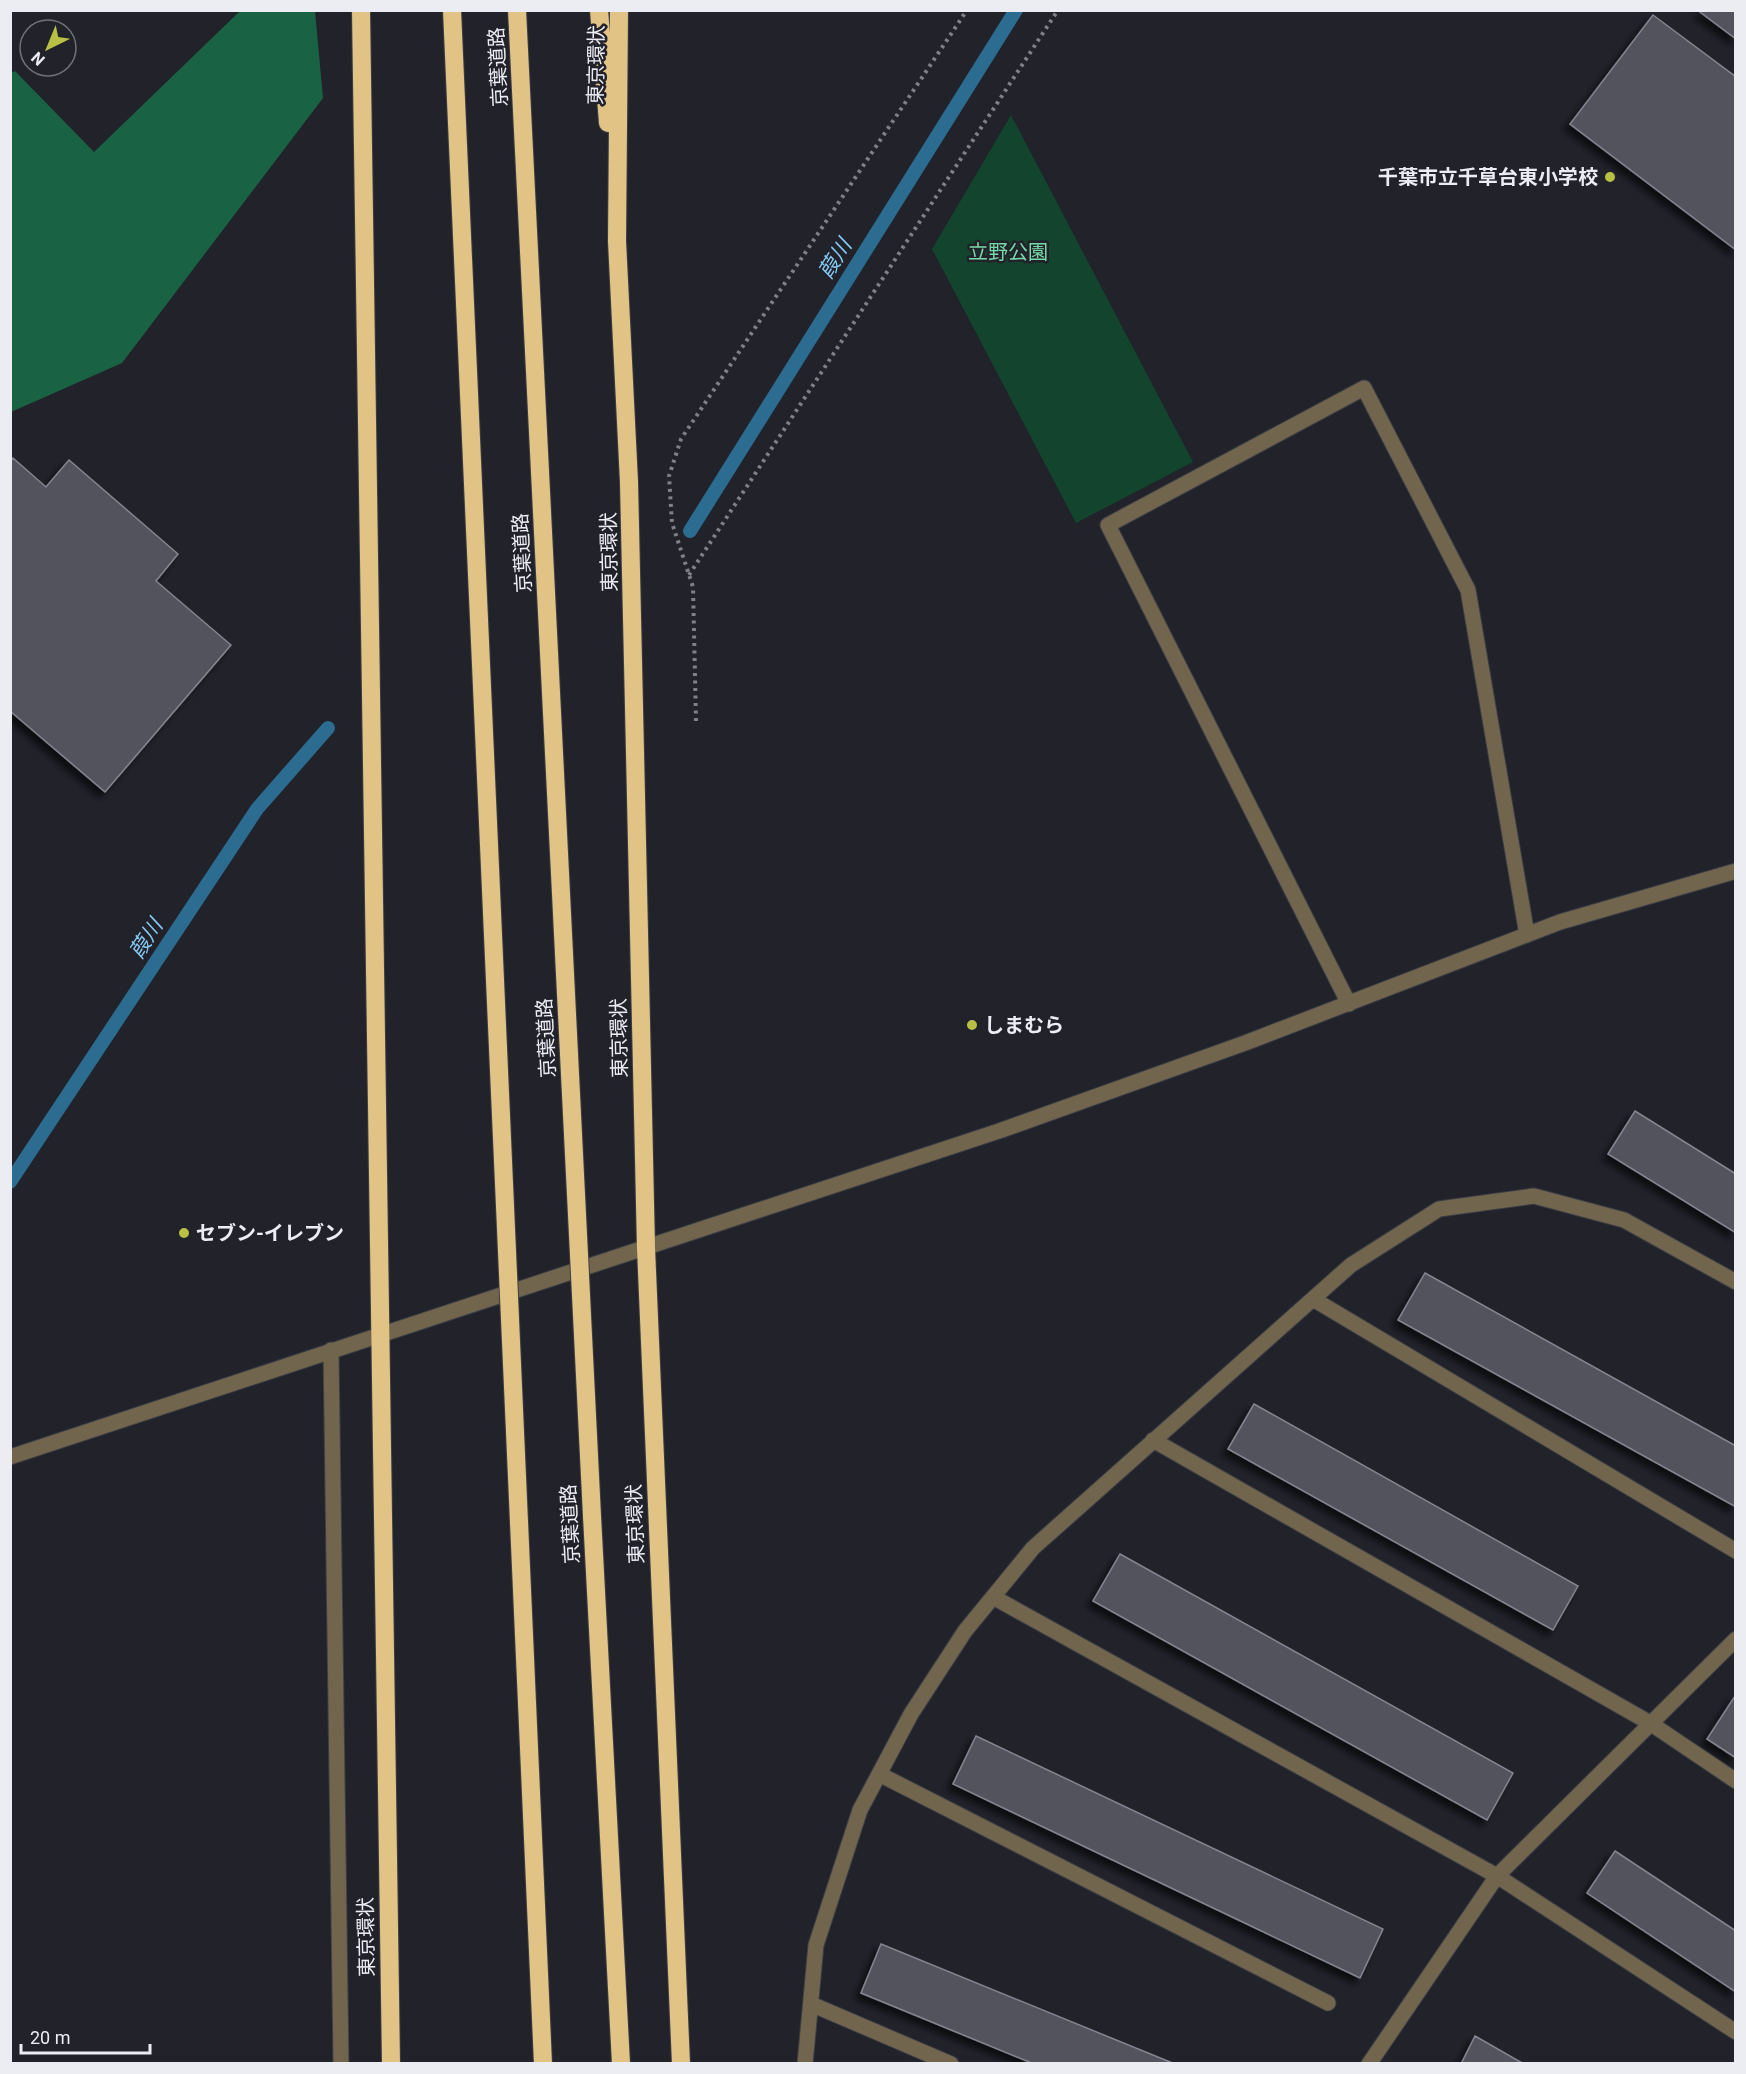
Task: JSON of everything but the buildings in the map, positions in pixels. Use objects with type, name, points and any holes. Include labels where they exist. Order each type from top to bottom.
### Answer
[{"type":"highway","name":"東京環状","points":[[361,10],[391,2064]]},
{"type":"highway","points":[[452,10],[543,2064]]},
{"type":"highway","name":"京葉道路","points":[[517,10],[621,2064]]},
{"type":"highway","points":[[599,10],[616,241]]},
{"type":"highway","name":"東京環状","points":[[619,10],[616,241],[629,482],[646,1248],[681,2064]]},
{"type":"street","points":[[1349,1004],[1108,525],[1364,388],[1468,590],[1527,935]]},
{"type":"street","points":[[10,1457],[999,1131],[1245,1044],[1560,922],[1736,871]]},
{"type":"street","points":[[805,2064],[816,1945],[860,1810],[910,1714],[965,1631],[1033,1548],[1351,1265],[1439,1209],[1534,1196],[1624,1220],[1736,1282]]},
{"type":"street","points":[[1313,1299],[1736,1551]]},
{"type":"street","points":[[332,1350],[341,2064]]},
{"type":"street","points":[[1153,1440],[1650,1723],[1736,1781]]},
{"type":"street","points":[[993,1597],[1497,1876],[1736,2031]]},
{"type":"street","points":[[1369,2064],[1497,1876],[1736,1639]]},
{"type":"street","points":[[879,1774],[1328,2003]]},
{"type":"street","points":[[811,2004],[951,2064]]},
{"type":"path","points":[[696,721],[693,587],[672,523],[669,476],[681,439],[967,10]]},
{"type":"path","points":[[688,575],[1058,10]]},
{"type":"green space","points":[[240,11],[315,11],[323,98],[122,363],[11,412],[11,73],[15,71],[18,78],[22,78],[94,152]]},
{"type":"green space","name":"立野公園","points":[[1011,115],[1193,462],[1076,523],[932,249]]},
{"type":"waterway","name":"葭川","points":[[690,531],[1016,10]]},
{"type":"waterway","name":"葭川","points":[[10,1182],[257,809],[328,728]]},
{"type":"place","name":"千葉市立千草台東小学校","points":[[1610,177]]},
{"type":"place","name":"しまむら","points":[[972,1025]]},
{"type":"place","name":"セブン-イレブン","points":[[184,1233]]}]
